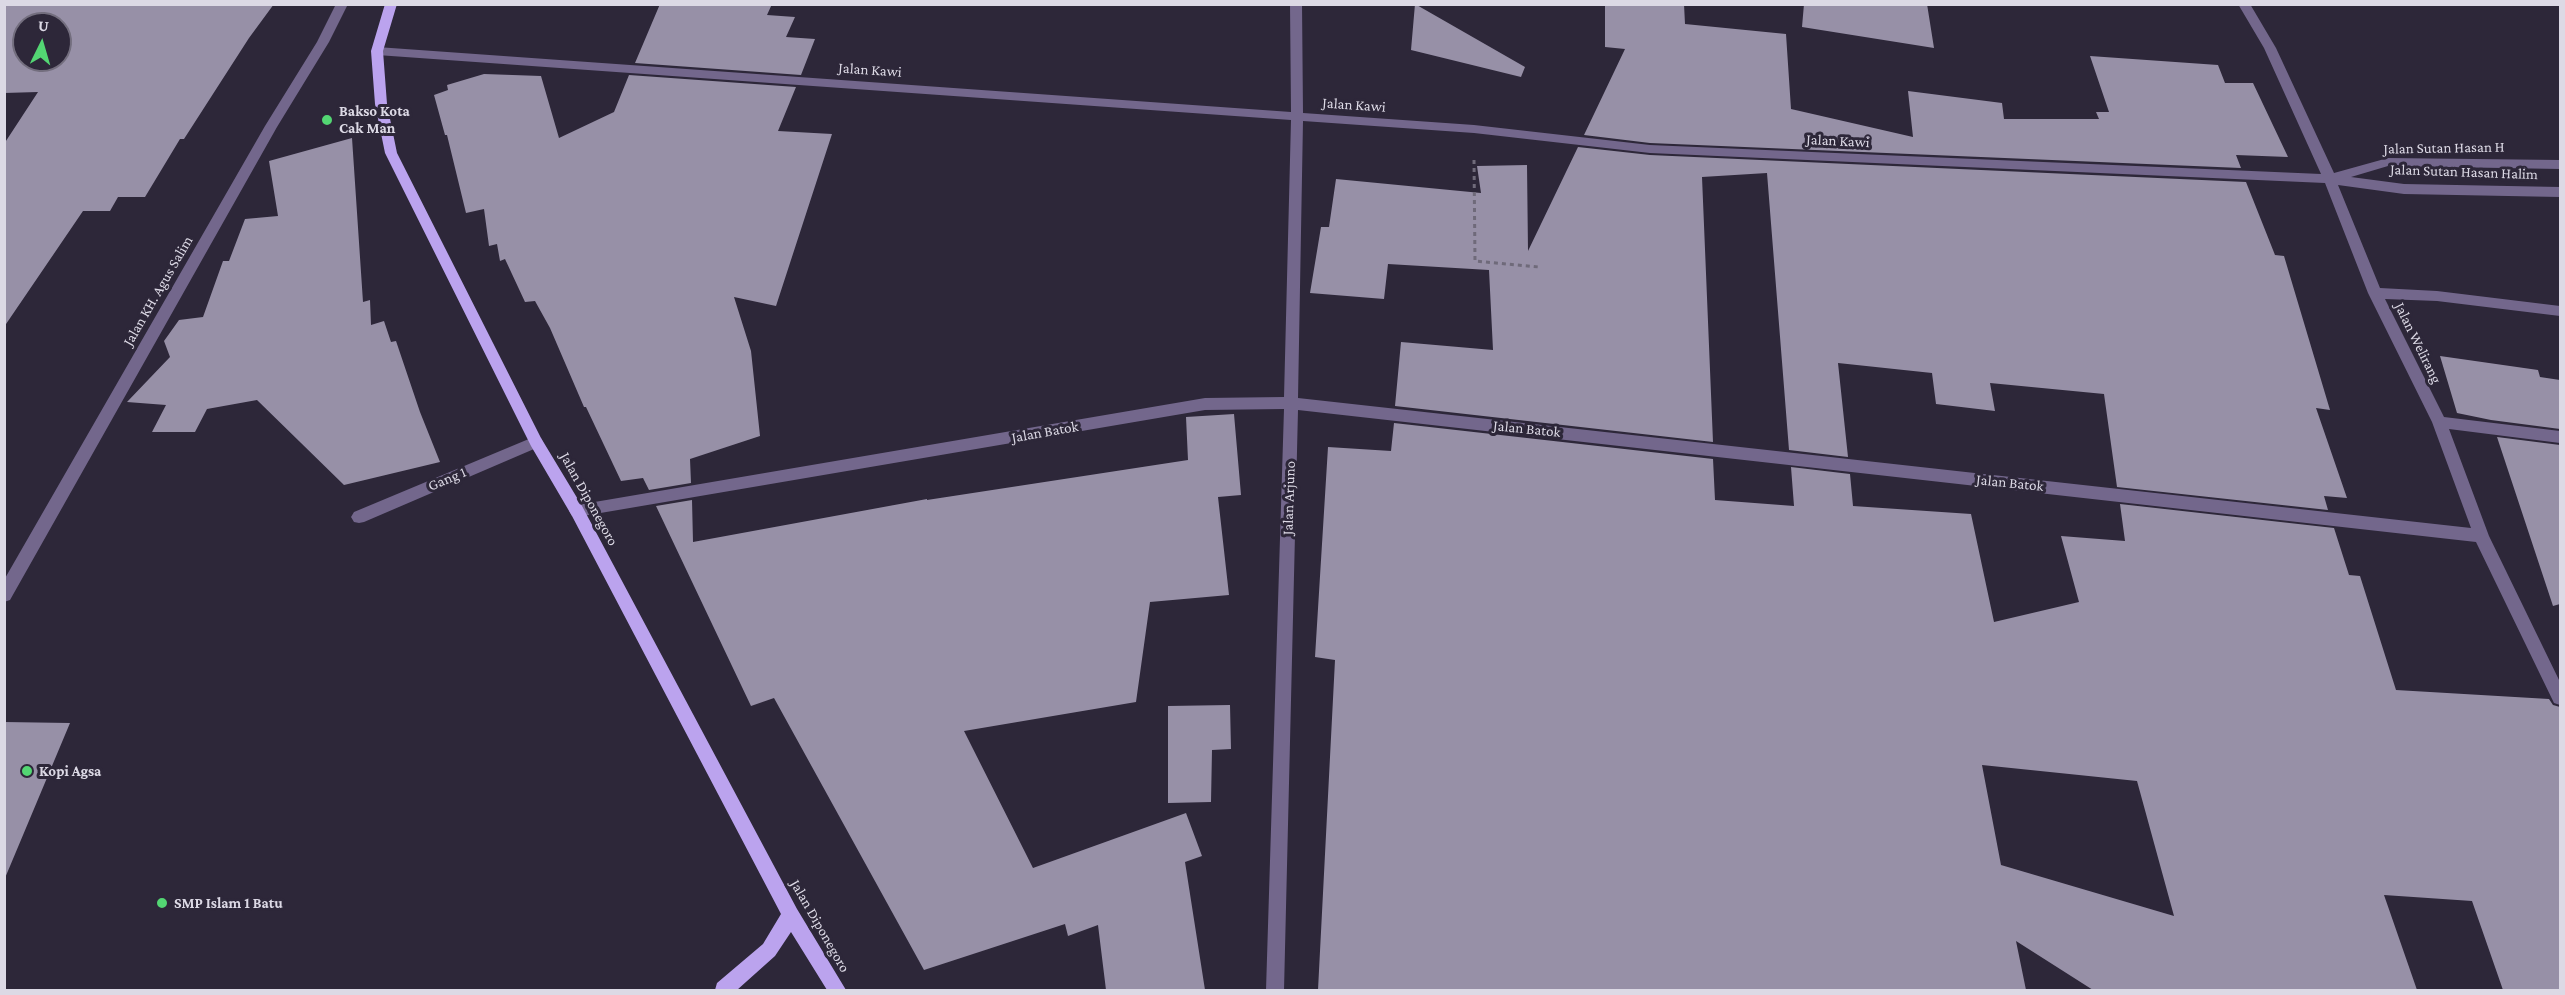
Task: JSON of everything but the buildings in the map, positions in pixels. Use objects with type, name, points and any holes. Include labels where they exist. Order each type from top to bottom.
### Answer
[{"type":"main road","name":"Jalan Diponegoro","points":[[392,4],[377,51],[381,104],[391,153],[536,442],[577,511],[791,915],[837,990]]},
{"type":"main road","points":[[724,990],[769,950],[791,915]]},
{"type":"street","name":"Jalan KH. Agus Salim","points":[[4,595],[271,126],[324,42],[342,4]]},
{"type":"street","name":"Jalan Arjuno","points":[[1275,990],[1291,404],[1297,117],[1296,4]]},
{"type":"street","name":"Jalan Welirang","points":[[2244,4],[2270,48],[2330,179],[2375,293],[2439,422],[2481,536],[2560,698]]},
{"type":"street","name":"Jalan Kawi","points":[[377,51],[1474,129],[1650,149],[2330,179]]},
{"type":"street","name":"Jalan Sutan Hasan H","points":[[2330,179],[2388,162],[2560,164]]},
{"type":"street","name":"Jalan Sutan Hasan Halim","points":[[2330,179],[2404,189],[2560,192]]},
{"type":"street","points":[[2375,293],[2438,296],[2560,311]]},
{"type":"street","name":"Jalan Batok","points":[[577,511],[1205,404],[1248,402],[1291,404],[2481,536]]},
{"type":"street","points":[[2439,422],[2560,438]]},
{"type":"street","name":"Gang 1","points":[[359,517],[536,442]]},
{"type":"path","points":[[1474,129],[1475,261],[1539,267]]},
{"type":"place","name":"Bakso Kota Cak Man","points":[[327,120]]},
{"type":"place","name":"Kopi Agsa","points":[[27,771]]},
{"type":"place","name":"SMP Islam 1 Batu","points":[[162,903]]}]
